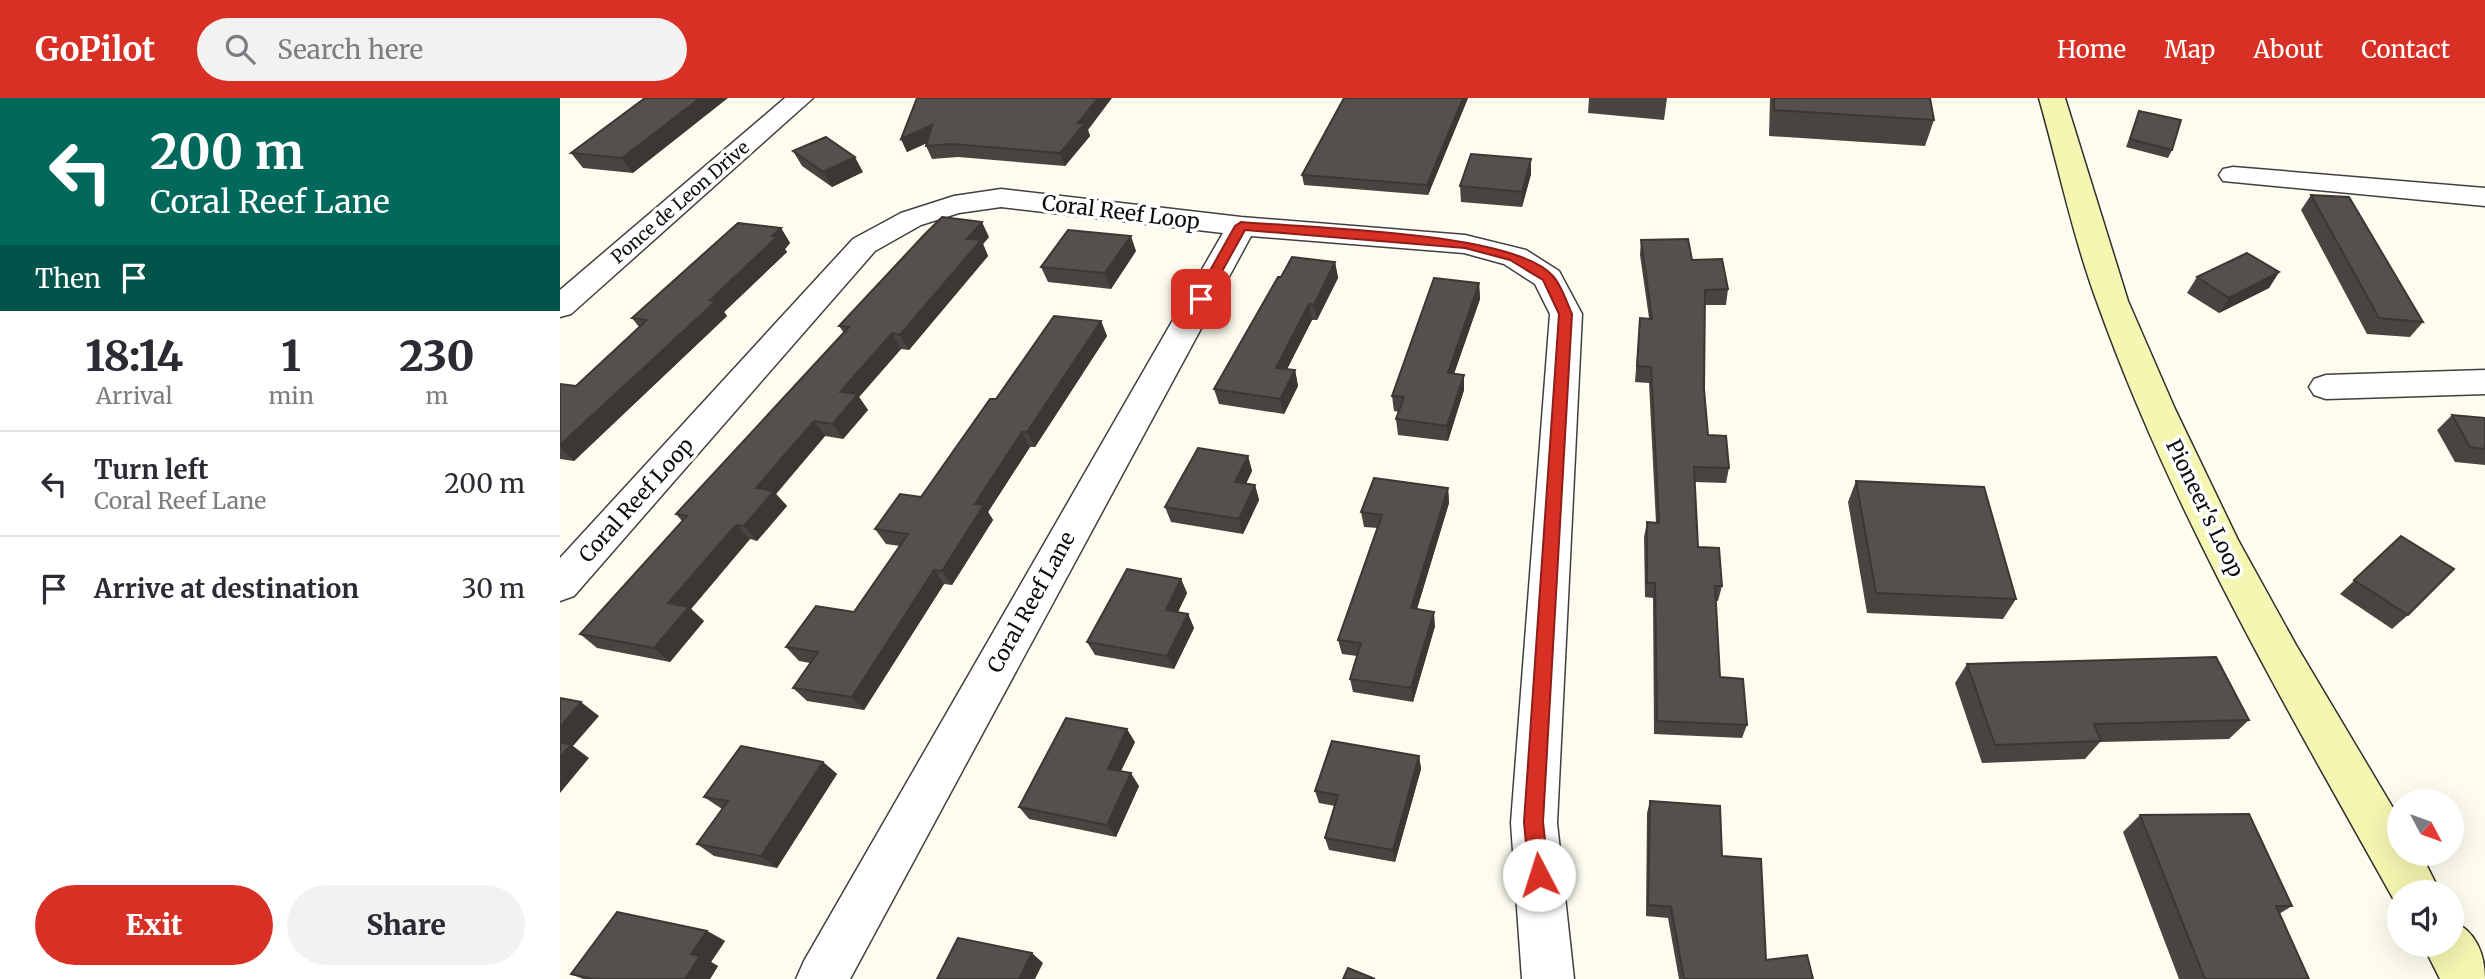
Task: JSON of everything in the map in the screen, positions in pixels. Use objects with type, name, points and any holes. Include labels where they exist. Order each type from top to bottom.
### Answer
[{"type":"street","name":"Ponce de Leon Drive","points":[[560,307],[800,98]]},
{"type":"street","name":"Pioneer's Loop","points":[[2052,98],[2112,301],[2158,409],[2220,543],[2281,658],[2409,880]]},
{"type":"street","points":[[2233,175],[2485,197]]},
{"type":"street","name":"Coral Reef Loop","points":[[560,585],[864,245],[911,219],[954,205],[1001,198],[1241,226],[1465,244],[1515,257],[1548,278],[1566,314],[1534,822],[1548,979]]},
{"type":"street","name":"Coral Reef Lane","points":[[822,979],[1241,226]]},
{"type":"street","points":[[2326,387],[2485,383]]},
{"type":"street","points":[[2455,957],[2469,979]]},
{"type":"building","points":[[645,98],[700,98],[622,158],[571,153]]},
{"type":"building","points":[[917,98],[1098,98],[1078,123],[1085,123],[1060,153],[952,144],[926,146],[932,125],[901,139]]},
{"type":"building","points":[[1344,98],[1463,98],[1427,185],[1302,175]]},
{"type":"building","points":[[1774,98],[1930,98],[1934,120],[1774,110]]},
{"type":"building","points":[[2139,111],[2181,120],[2172,150],[2130,139]]},
{"type":"building","points":[[826,137],[855,157],[823,172],[793,151]]},
{"type":"building","points":[[1471,154],[1531,159],[1522,192],[1460,186]]},
{"type":"building","points":[[2311,195],[2349,197],[2423,322],[2379,318]]},
{"type":"building","points":[[942,217],[982,222],[967,239],[981,240],[900,335],[892,333],[840,392],[858,394],[833,424],[814,421],[756,488],[774,491],[744,526],[736,525],[668,603],[689,607],[654,648],[580,634],[687,516],[676,514],[849,327],[839,326]]},
{"type":"building","points":[[738,223],[781,228],[772,236],[777,237],[710,300],[716,301],[560,445],[560,384],[576,386],[647,320],[632,318]]},
{"type":"building","points":[[1068,230],[1131,236],[1105,273],[1041,267]]},
{"type":"building","points":[[1688,239],[1692,260],[1722,259],[1728,289],[1705,290],[1704,389],[1708,435],[1726,436],[1729,468],[1694,467],[1698,547],[1719,548],[1722,586],[1715,586],[1720,677],[1743,679],[1747,725],[1657,721],[1655,583],[1647,583],[1647,522],[1659,523],[1651,367],[1637,366],[1640,318],[1652,319],[1641,240]]},
{"type":"building","points":[[2247,253],[2279,272],[2229,298],[2197,277]]},
{"type":"building","points":[[1292,257],[1335,262],[1314,305],[1309,304],[1276,368],[1295,370],[1280,399],[1214,389],[1278,277],[1281,277]]},
{"type":"building","points":[[1434,278],[1479,283],[1448,373],[1464,375],[1447,426],[1396,419],[1404,397],[1392,396]]},
{"type":"building","points":[[1054,316],[1101,321],[1027,432],[1022,432],[975,504],[984,505],[942,571],[934,570],[852,697],[793,688],[818,652],[786,647],[816,606],[854,612],[908,534],[875,529],[900,494],[921,497],[990,399],[996,399]]},
{"type":"building","points":[[2452,415],[2485,418],[2485,449],[2470,447]]},
{"type":"building","points":[[1198,448],[1248,456],[1235,482],[1255,485],[1239,519],[1165,507]]},
{"type":"building","points":[[1374,478],[1448,488],[1411,608],[1434,612],[1411,688],[1350,679],[1361,643],[1338,640],[1382,515],[1361,512]]},
{"type":"building","points":[[1856,481],[1984,487],[2016,599],[1876,593]]},
{"type":"building","points":[[2401,536],[2454,569],[2408,615],[2354,580]]},
{"type":"building","points":[[1127,569],[1181,579],[1166,610],[1188,614],[1167,656],[1087,642]]},
{"type":"building","points":[[2216,657],[2249,720],[2094,724],[2101,741],[1995,745],[1967,664]]},
{"type":"building","points":[[560,698],[581,702],[560,727]]},
{"type":"building","points":[[1066,718],[1127,729],[1108,769],[1131,773],[1107,825],[1019,807]]},
{"type":"building","points":[[1332,741],[1419,756],[1393,850],[1325,838],[1338,795],[1315,791]]},
{"type":"building","points":[[560,742],[571,745],[560,757]]},
{"type":"building","points":[[741,746],[823,762],[761,856],[697,844],[728,801],[704,797]]},
{"type":"building","points":[[1650,801],[1720,806],[1722,856],[1761,859],[1766,960],[1807,955],[1813,979],[1684,979],[1671,907],[1648,905]]},
{"type":"building","points":[[2249,814],[2292,906],[2276,906],[2309,979],[2205,979],[2140,815]]},
{"type":"building","points":[[617,912],[707,931],[691,954],[700,956],[685,979],[594,979],[571,974]]},
{"type":"building","points":[[958,938],[1032,953],[1019,979],[937,979]]},
{"type":"building","points":[[1348,968],[1375,979],[1343,979]]},
{"type":"route","points":[[1201,299],[1241,226],[1465,244],[1515,257],[1548,278],[1566,314],[1534,822],[1539,875]]}]
